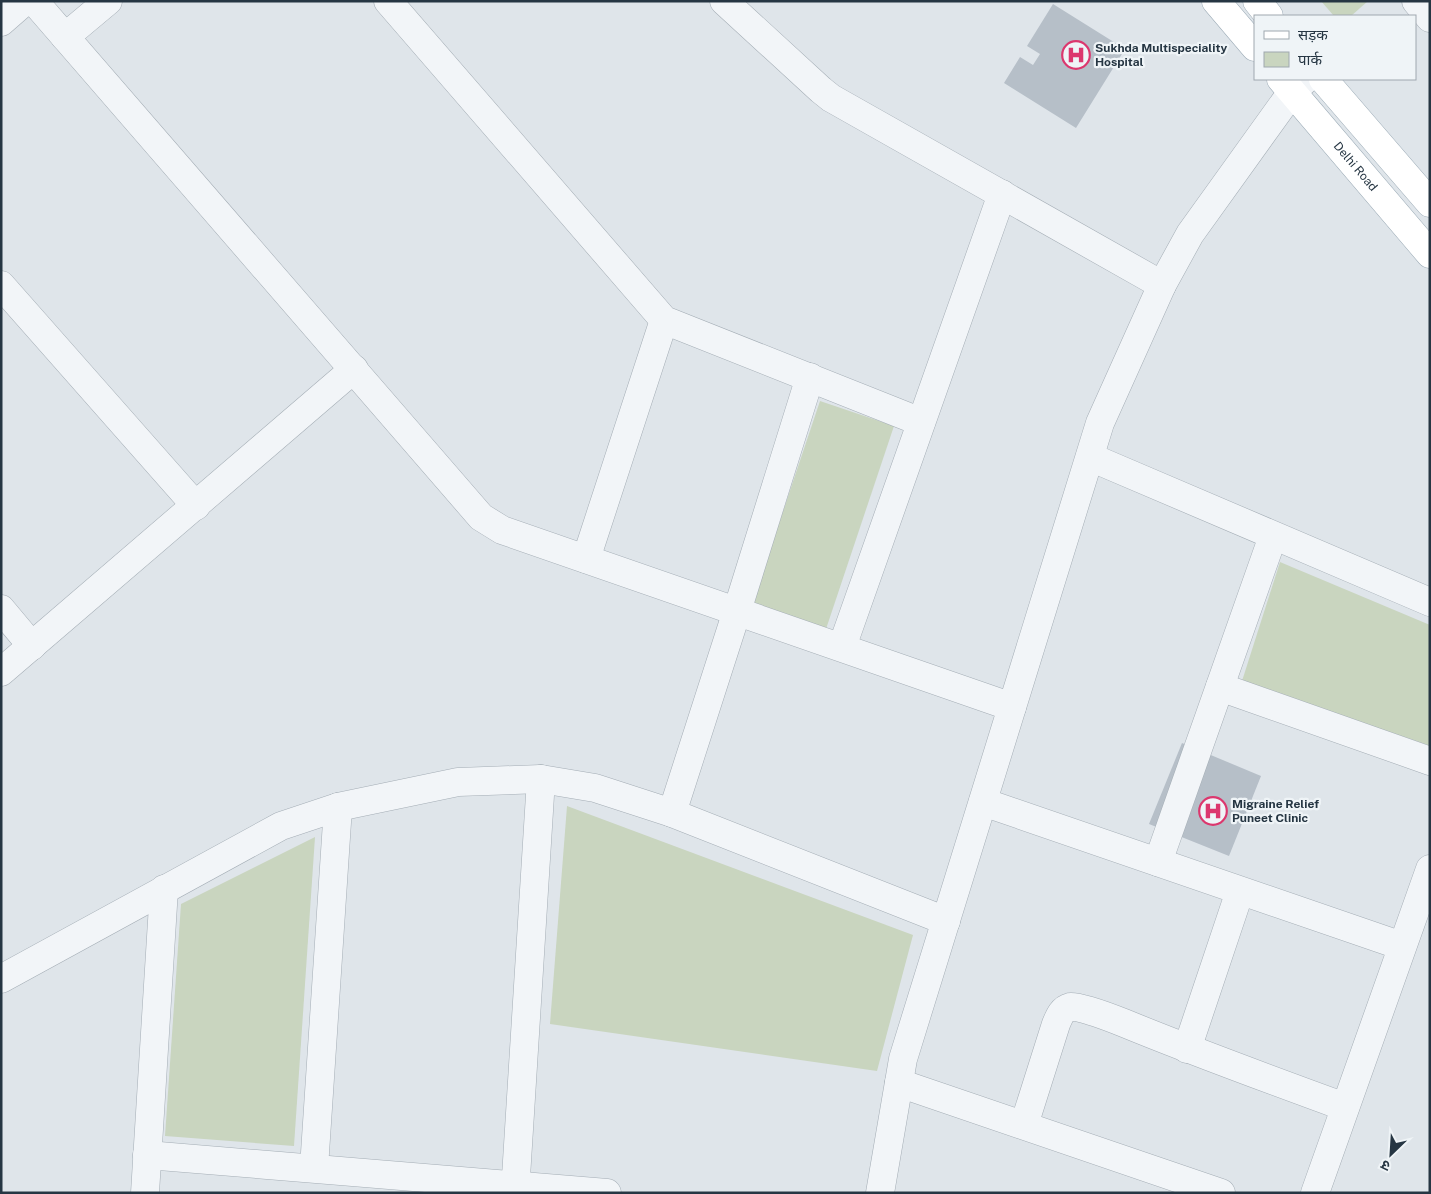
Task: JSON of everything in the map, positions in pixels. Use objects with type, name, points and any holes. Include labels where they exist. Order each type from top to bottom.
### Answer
[{"type":"main road","points":[[1216,1],[1254,46]]},
{"type":"main road","points":[[1257,1],[1269,15]]},
{"type":"main road","points":[[1324,80],[1430,203]]},
{"type":"main road","name":"Delhi Road","points":[[1293,83],[1430,254]]},
{"type":"street","points":[[1,22],[25,1]]},
{"type":"street","points":[[34,1],[481,517],[502,530],[1012,707]]},
{"type":"street","points":[[65,37],[108,1]]},
{"type":"street","points":[[388,1],[664,320],[921,422]]},
{"type":"street","points":[[724,1],[831,98],[1162,286]]},
{"type":"street","points":[[1416,1],[1430,18]]},
{"type":"street","points":[[880,1193],[903,1059],[1100,423],[1162,286],[1190,234],[1293,83]]},
{"type":"street","points":[[842,647],[1002,194]]},
{"type":"street","points":[[1,285],[196,506]]},
{"type":"street","points":[[586,559],[664,320]]},
{"type":"street","points":[[1,672],[354,370]]},
{"type":"street","points":[[672,813],[810,377]]},
{"type":"street","points":[[1090,457],[1430,602]]},
{"type":"street","points":[[1158,862],[1273,536]]},
{"type":"street","points":[[1,609],[32,646]]},
{"type":"street","points":[[1220,687],[1430,761]]},
{"type":"street","points":[[516,1189],[541,779]]},
{"type":"street","points":[[1,979],[281,826],[338,807],[458,782],[541,779],[595,788],[672,813],[946,921]]},
{"type":"street","points":[[983,802],[1402,946]]},
{"type":"street","points":[[314,1168],[338,807]]},
{"type":"street","points":[[1314,1193],[1430,869]]},
{"type":"street","points":[[145,1193],[164,889]]},
{"type":"street","points":[[1187,1049],[1240,891]]},
{"type":"street","points":[[1024,1125],[1060,1013],[1069,1007],[1078,1007],[1117,1020],[1187,1049],[1345,1107]]},
{"type":"street","points":[[899,1082],[1221,1193]]},
{"type":"street","points":[[147,1155],[314,1168],[516,1189],[607,1193]]},
{"type":"green space","points":[[1321,1],[1368,1],[1352,15],[1333,15]]},
{"type":"green space","points":[[820,401],[894,426],[826,629],[752,604]]},
{"type":"green space","points":[[1280,562],[1430,625],[1430,746],[1242,681]]},
{"type":"green space","points":[[567,806],[913,935],[877,1071],[550,1024]]},
{"type":"green space","points":[[315,837],[294,1146],[165,1136],[181,904]]},
{"type":"building","points":[[1053,4],[1125,49],[1076,128],[1004,83],[1020,57],[1033,65],[1040,54],[1027,46]]},
{"type":"building","points":[[1182,743],[1261,776],[1229,856],[1149,824]]},
{"type":"place","name":"Sukhda Multispeciality Hospital","points":[[1076,55]]},
{"type":"place","name":"Migraine Relief Puneet Clinic","points":[[1213,811]]}]
